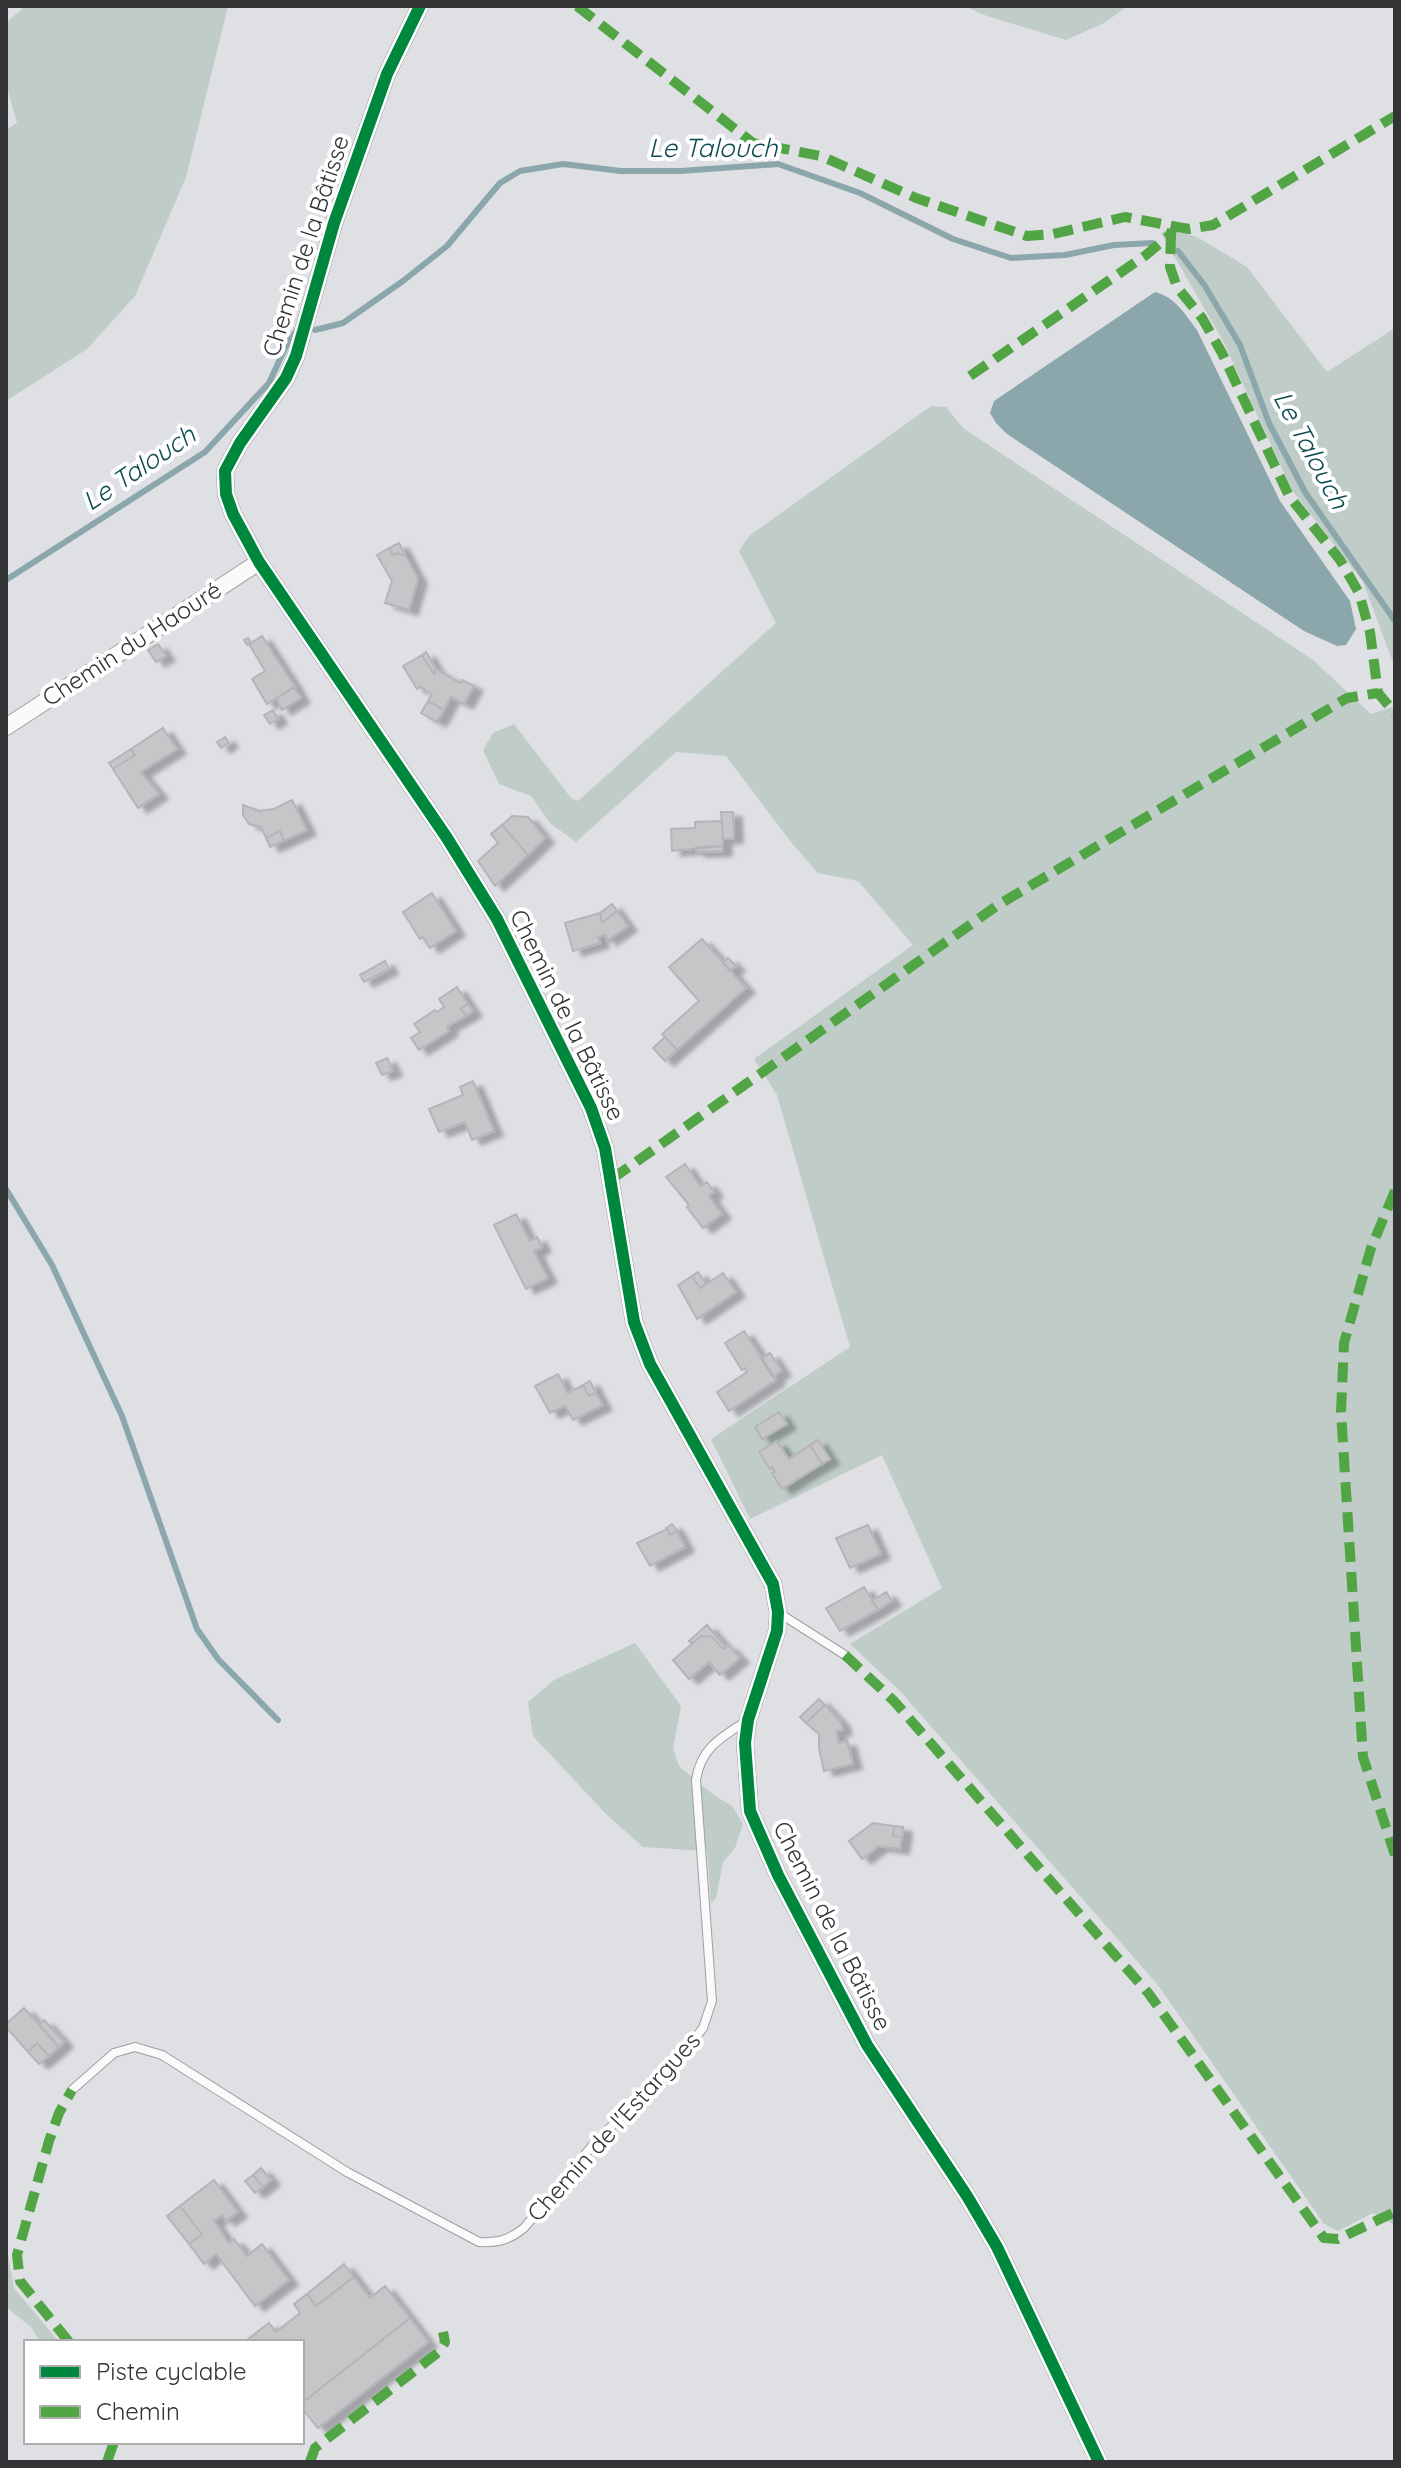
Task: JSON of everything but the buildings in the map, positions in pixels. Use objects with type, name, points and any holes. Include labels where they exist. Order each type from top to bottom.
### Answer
[{"type":"street","name":"Chemin de la Bâtisse","points":[[420,6],[387,74],[339,208],[296,356],[286,378],[240,443],[225,471],[226,494],[233,514],[259,562],[447,838],[497,919],[591,1108],[605,1148],[634,1322],[650,1364],[674,1412],[773,1584],[778,1612],[777,1631],[748,1720],[745,1743],[750,1811],[778,1875],[867,2045],[997,2247],[1099,2462]]},
{"type":"street","name":"Chemin du Haouré","points":[[6,727],[259,562]]},
{"type":"lane","points":[[778,1612],[845,1655]]},
{"type":"lane","name":"Chemin de l'Estargues","points":[[72,2090],[114,2053],[135,2047],[162,2055],[347,2172],[465,2235],[479,2242],[510,2239],[524,2228],[592,2146],[681,2056],[703,2028],[712,2001],[696,1780],[698,1765],[713,1742],[748,1720]]},
{"type":"shaded area","points":[[25,6],[228,6],[186,177],[135,296],[87,349],[6,401],[6,130],[17,123],[6,84],[6,23]]},
{"type":"shaded area","points":[[965,6],[1128,6],[1104,23],[1066,40],[981,14]]},
{"type":"shaded area","points":[[1168,229],[1197,237],[1247,267],[1327,372],[1395,328],[1395,668],[1363,582],[1292,490],[1223,341],[1161,233]]},
{"type":"shaded area","points":[[931,406],[946,407],[963,428],[1313,660],[1371,714],[1395,706],[1395,2225],[1373,2213],[1338,2231],[1324,2224],[1158,1985],[900,1691],[850,1644],[942,1588],[882,1455],[750,1519],[711,1439],[850,1347],[777,1095],[754,1059],[913,945],[858,881],[818,873],[726,756],[676,752],[576,842],[550,823],[531,796],[499,784],[483,750],[493,733],[514,724],[571,798],[578,801],[776,623],[739,551],[749,536]]},
{"type":"shaded area","points":[[635,1643],[681,1706],[673,1749],[679,1766],[732,1806],[743,1824],[735,1848],[723,1862],[716,1898],[711,1903],[707,1851],[643,1847],[606,1814],[533,1736],[528,1702],[554,1680]]},
{"type":"shaded area","points":[[6,2244],[14,2288],[57,2340],[39,2340],[31,2327],[6,2307]]},
{"type":"water","points":[[1155,292],[1174,302],[1197,330],[1280,501],[1350,601],[1356,629],[1346,645],[1337,646],[1304,631],[1007,434],[990,413],[994,401]]},
{"type":"waterway","name":"Le Talouch","points":[[315,330],[343,323],[403,281],[447,246],[500,183],[520,171],[563,164],[621,171],[681,171],[778,164],[860,193],[953,239],[1011,258],[1065,255],[1114,245],[1152,243]]},
{"type":"waterway","name":"Le Talouch","points":[[1178,251],[1205,286],[1240,345],[1269,423],[1305,492],[1395,621]]},
{"type":"waterway","name":"Le Talouch","points":[[6,580],[205,452],[269,383],[287,344],[299,327]]},
{"type":"waterway","points":[[6,1189],[52,1265],[122,1416],[197,1629],[218,1659],[278,1720]]},
{"type":"marked path","points":[[577,6],[753,143],[821,156],[916,198],[1027,236],[1053,234],[1125,217],[1189,229],[1213,225],[1395,116]]},
{"type":"marked path","points":[[970,376],[1146,255],[1171,234],[1172,229]]},
{"type":"marked path","points":[[1171,234],[1170,267],[1177,287],[1202,318],[1222,353],[1289,496],[1340,560],[1359,593],[1370,632],[1378,693],[1395,713]]},
{"type":"marked path","points":[[612,1179],[998,905],[1347,698],[1378,693]]},
{"type":"marked path","points":[[1395,1191],[1371,1248],[1344,1343],[1341,1412],[1363,1757],[1395,1855]]},
{"type":"marked path","points":[[845,1655],[894,1701],[1149,1994],[1324,2238],[1338,2239],[1395,2212]]},
{"type":"marked path","points":[[67,2340],[20,2281],[17,2255],[49,2141],[72,2090]]},
{"type":"marked path","points":[[310,2462],[315,2448],[440,2351],[445,2342],[443,2332]]},
{"type":"marked path","points":[[107,2462],[113,2444]]},
{"type":"cycle path","points":[[420,6],[387,74],[334,223],[296,356],[286,378],[240,443],[225,471],[226,494],[233,514],[259,562],[447,838],[497,919],[591,1108],[605,1148],[634,1322],[650,1364],[773,1584],[778,1612],[777,1631],[748,1720],[745,1743],[750,1811],[778,1875],[867,2045],[997,2247],[1099,2462]]}]
